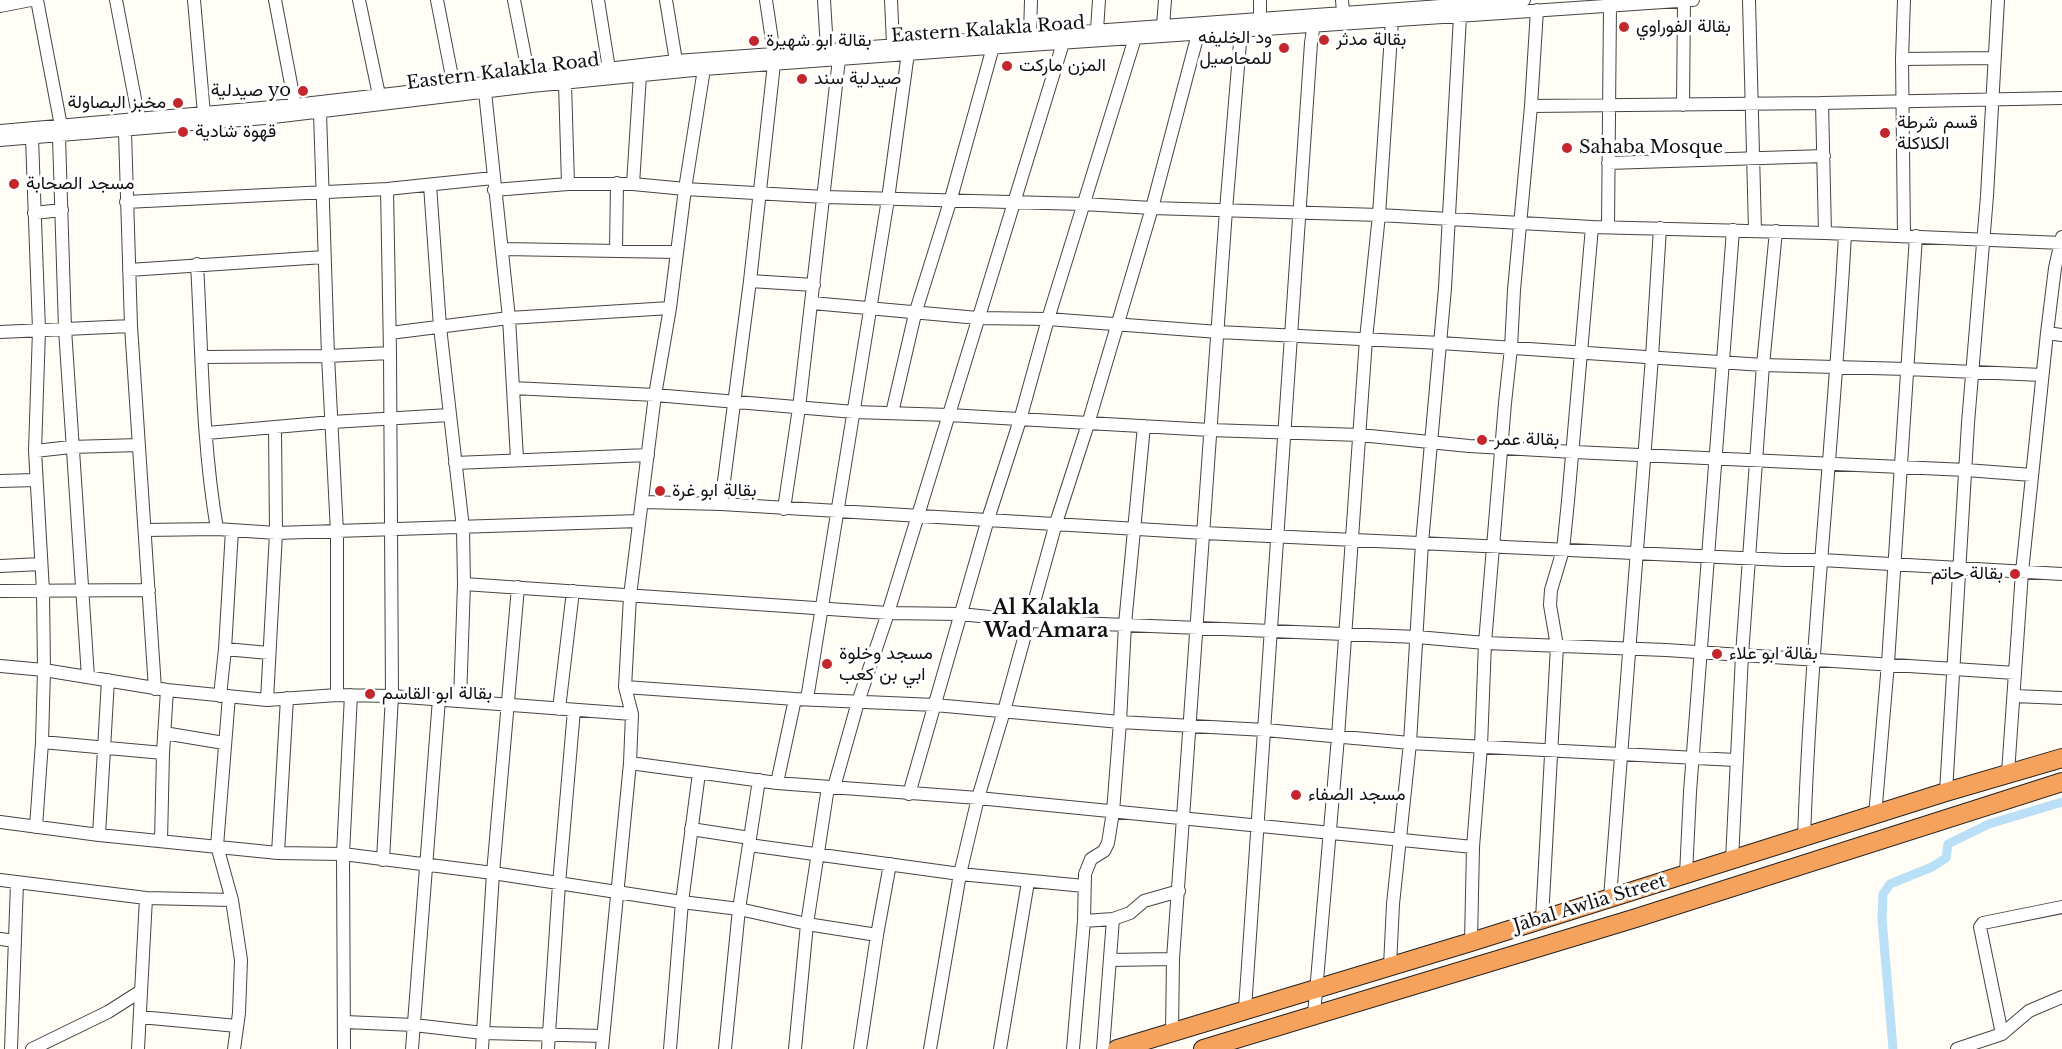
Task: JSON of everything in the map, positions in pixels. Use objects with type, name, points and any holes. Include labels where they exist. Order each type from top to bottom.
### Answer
[{"type":"highway","name":"Jabal Awlia Street","points":[[1117,1049],[1471,942],[1946,792],[2062,758]]},
{"type":"highway","name":"Jabal Awlia Street","points":[[1203,1049],[1532,950],[2062,782]]},
{"type":"highway","points":[[1532,950],[1534,922]]},
{"type":"street","points":[[0,6],[31,0]]},
{"type":"street","points":[[37,0],[60,131],[65,329],[71,447],[88,677]]},
{"type":"street","points":[[116,0],[139,120]]},
{"type":"street","points":[[194,0],[204,114]]},
{"type":"street","points":[[275,0],[295,105]]},
{"type":"street","points":[[359,0],[379,95]]},
{"type":"street","points":[[437,0],[454,87]]},
{"type":"street","points":[[514,0],[529,77]]},
{"type":"street","points":[[598,0],[609,69]]},
{"type":"street","points":[[666,0],[676,61]]},
{"type":"street","points":[[721,504],[750,281],[774,59],[766,0]]},
{"type":"street","points":[[825,0],[827,49]]},
{"type":"street","points":[[891,0],[893,44]]},
{"type":"street","points":[[1030,35],[1031,0]]},
{"type":"street","points":[[1097,30],[1099,0]]},
{"type":"street","points":[[1163,26],[1165,0]]},
{"type":"street","points":[[1260,0],[1260,19]]},
{"type":"street","name":"Eastern Kalakla Road","points":[[0,140],[32,138],[60,131],[139,120],[295,105],[676,61],[838,59],[1241,31],[1314,20],[1343,6],[1524,0]]},
{"type":"street","name":"Eastern Kalakla Road","points":[[0,131],[124,132],[320,113],[485,92],[704,69],[827,49],[1260,19],[1392,20],[1693,0]]},
{"type":"street","points":[[1749,0],[1755,231]]},
{"type":"street","points":[[1875,816],[1888,663],[1907,369],[1910,236],[1902,102],[1904,0]]},
{"type":"street","points":[[1946,792],[1998,0]]},
{"type":"street","points":[[1683,105],[1684,1]]},
{"type":"street","points":[[1608,226],[1610,5]]},
{"type":"street","points":[[1471,942],[1473,847],[1481,746],[1485,643],[1514,290],[1532,106],[1537,10]]},
{"type":"street","points":[[1390,966],[1393,904],[1410,743],[1422,543],[1441,343],[1460,15]]},
{"type":"street","points":[[1245,1010],[1314,20]]},
{"type":"street","points":[[1314,1016],[1338,737],[1366,339],[1379,215],[1392,20]]},
{"type":"street","points":[[1172,1032],[1173,959],[1226,210],[1241,31]]},
{"type":"street","points":[[930,1049],[960,874],[978,798],[1056,523],[1152,208],[1198,34]]},
{"type":"street","points":[[909,794],[988,519],[1135,38]]},
{"type":"street","points":[[795,1049],[807,924],[817,853],[831,787],[888,613],[1063,43]]},
{"type":"street","points":[[892,413],[915,314],[950,202],[993,47]]},
{"type":"street","points":[[777,783],[823,609],[888,199],[908,53]]},
{"type":"street","points":[[1902,59],[1994,58]]},
{"type":"street","points":[[784,509],[825,197],[838,59]]},
{"type":"street","points":[[345,1022],[414,1025],[549,1043],[603,1043],[630,763],[632,714],[625,687],[630,596],[655,395],[670,308],[685,189],[704,69]]},
{"type":"street","points":[[633,184],[640,75]]},
{"type":"street","points":[[565,83],[568,184]]},
{"type":"street","points":[[485,92],[509,318],[517,459]]},
{"type":"street","points":[[1532,106],[2062,98]]},
{"type":"street","points":[[1822,103],[1825,232]]},
{"type":"street","points":[[320,113],[328,357],[337,532],[337,695]]},
{"type":"street","points":[[124,132],[131,326],[149,590],[164,733],[161,841]]},
{"type":"street","points":[[32,138],[39,330],[35,451],[43,591],[44,670],[36,827]]},
{"type":"street","points":[[1608,163],[1824,156]]},
{"type":"street","points":[[616,250],[617,183]]},
{"type":"street","points":[[126,202],[430,185],[617,183],[825,197],[1379,215],[1592,227],[1825,232],[2061,241],[2042,375],[2022,572],[2008,774]]},
{"type":"street","points":[[430,185],[440,327],[463,528],[464,584],[460,700]]},
{"type":"street","points":[[383,860],[392,696],[387,189]]},
{"type":"street","points":[[34,213],[62,210]]},
{"type":"street","points":[[1534,922],[1551,750],[1557,646],[1550,604],[1551,590],[1563,550],[1574,452],[1592,227]]},
{"type":"street","points":[[1610,898],[1660,228]]},
{"type":"street","points":[[1686,874],[1733,230]]},
{"type":"street","points":[[1732,860],[1735,760],[1742,655],[1758,462],[1763,365],[1776,231]]},
{"type":"street","points":[[1804,838],[1807,749],[1845,234]]},
{"type":"street","points":[[502,249],[677,252]]},
{"type":"street","points":[[129,270],[324,257]]},
{"type":"street","points":[[197,264],[207,433],[213,506],[218,529]]},
{"type":"street","points":[[750,281],[814,285]]},
{"type":"street","points":[[812,303],[915,314],[1048,319],[1292,337],[1441,343],[1763,365],[2042,375]]},
{"type":"street","points":[[390,333],[509,318],[670,308]]},
{"type":"street","points":[[0,332],[131,326]]},
{"type":"street","points":[[2047,333],[2062,335]]},
{"type":"street","points":[[202,357],[328,357],[390,353]]},
{"type":"street","points":[[513,388],[655,395],[854,412],[949,415],[1210,430],[1360,435],[1501,448],[2032,475]]},
{"type":"street","points":[[207,433],[449,415]]},
{"type":"street","points":[[1073,1049],[1084,921],[1085,874],[1091,859],[1104,851],[1108,843],[1113,812],[1125,624],[1144,426]]},
{"type":"street","points":[[267,700],[276,533],[275,427]]},
{"type":"street","points":[[35,451],[71,447],[139,445]]},
{"type":"street","points":[[455,463],[648,455]]},
{"type":"street","points":[[0,481],[36,480]]},
{"type":"street","points":[[643,502],[721,504],[988,519],[1134,530],[1822,560],[2062,574]]},
{"type":"street","points":[[145,530],[337,532],[639,521]]},
{"type":"street","points":[[232,530],[225,649],[224,743],[217,846],[232,900],[241,960],[241,987],[234,1049]]},
{"type":"street","points":[[0,566],[41,564]]},
{"type":"street","points":[[464,584],[888,613],[960,614],[1029,621],[1628,648],[2015,673]]},
{"type":"street","points":[[482,1049],[493,873],[518,587]]},
{"type":"street","points":[[0,591],[149,590]]},
{"type":"street","points":[[560,709],[573,591]]},
{"type":"street","points":[[225,649],[270,653]]},
{"type":"street","points":[[0,666],[44,670],[161,690],[267,700],[337,695],[392,696],[632,714]]},
{"type":"street","points":[[99,835],[108,680]]},
{"type":"street","points":[[625,687],[935,705],[1120,722],[1265,730],[1410,743],[1735,760]]},
{"type":"street","points":[[344,1049],[343,854],[351,695]]},
{"type":"street","points":[[2014,696],[2062,698]]},
{"type":"street","points":[[278,853],[287,698]]},
{"type":"street","points":[[412,1049],[428,866],[439,699]]},
{"type":"street","points":[[549,1043],[559,884],[574,710]]},
{"type":"street","points":[[164,733],[224,743]]},
{"type":"street","points":[[42,742],[163,753]]},
{"type":"street","points":[[630,763],[777,783],[978,798],[1184,819],[1259,824],[1399,841],[1473,847]]},
{"type":"street","points":[[670,1049],[682,902],[699,773]]},
{"type":"street","points":[[725,1049],[739,909],[759,780]]},
{"type":"street","points":[[0,822],[99,835],[278,853],[343,854],[493,873],[739,909],[807,924],[877,935]]},
{"type":"street","points":[[691,829],[750,842],[890,864],[1028,882],[1084,886]]},
{"type":"street","points":[[860,1049],[890,864]]},
{"type":"street","points":[[0,880],[146,898],[232,900]]},
{"type":"street","points":[[1000,1049],[1028,882]]},
{"type":"street","points":[[11,1049],[6,998],[15,941],[17,883]]},
{"type":"street","points":[[1084,921],[1113,919],[1130,914],[1144,901],[1179,891]]},
{"type":"street","points":[[138,1049],[146,898]]},
{"type":"street","points":[[2002,1034],[1980,927],[1983,923],[2062,907]]},
{"type":"street","points":[[1103,1049],[1113,919]]},
{"type":"street","points":[[0,939],[15,941]]},
{"type":"street","points":[[1110,960],[1173,959]]},
{"type":"street","points":[[32,1049],[108,1012],[141,992]]},
{"type":"street","points":[[1957,1049],[2002,1034],[2029,1011],[2062,997]]},
{"type":"street","points":[[140,1017],[237,1026]]},
{"type":"waterway","points":[[1893,1049],[1882,919],[1883,894],[1890,884],[1932,867],[1946,858],[1948,844],[1989,824],[2062,802]]},
{"type":"place","name":"بقالة الفوراوي","points":[[1624,27]]},
{"type":"place","name":"بقالة مدثر","points":[[1324,40]]},
{"type":"place","name":"بقالة ابو شهيرة","points":[[754,41]]},
{"type":"place","name":"ود الخليفه للمحاصيل","points":[[1284,48]]},
{"type":"place","name":"المزن ماركت","points":[[1007,66]]},
{"type":"place","name":"صيدلية سند","points":[[802,79]]},
{"type":"place","name":"صيدلية yo","points":[[303,91]]},
{"type":"place","name":"مخبز البصاولة","points":[[178,103]]},
{"type":"place","name":"قهوة شادية","points":[[183,132]]},
{"type":"place","name":"قسم شرطة الكلاكلة","points":[[1885,133]]},
{"type":"place","name":"Sahaba Mosque","points":[[1567,148]]},
{"type":"place","name":"مسجد الصحابة","points":[[14,184]]},
{"type":"place","name":"بقالة عمر","points":[[1482,440]]},
{"type":"place","name":"بقالة ابو غرة","points":[[660,491]]},
{"type":"place","name":"بقالة حاتم","points":[[2015,574]]},
{"type":"place","name":"بقالة ابو علاء","points":[[1717,654]]},
{"type":"place","name":"مسجد وخلوة ابي بن كعب","points":[[827,664]]},
{"type":"place","name":"بقالة ابو القاسم","points":[[370,694]]},
{"type":"place","name":"مسجد الصفاء","points":[[1296,795]]},
{"type":"district","name":"Al Kalakla Wad Amara","points":[[1046,620]]}]
